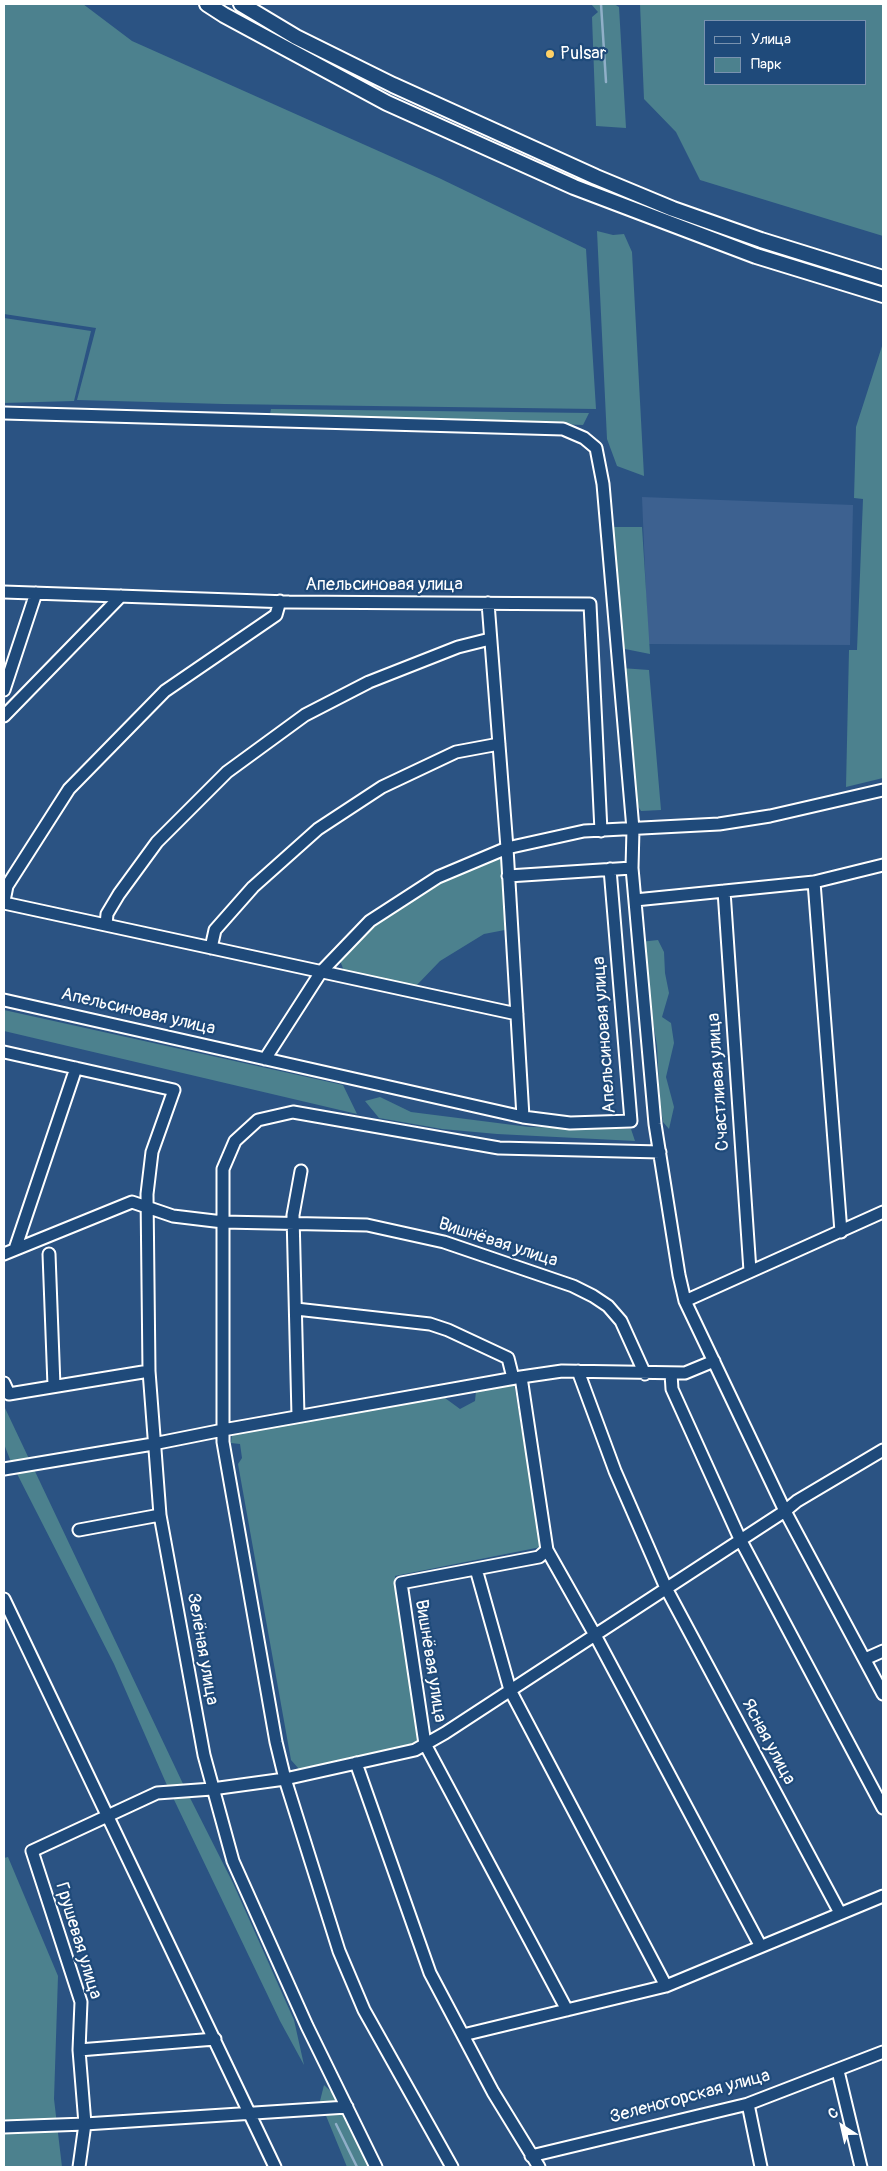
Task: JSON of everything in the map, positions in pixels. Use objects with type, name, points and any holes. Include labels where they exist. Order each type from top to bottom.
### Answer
[{"type":"main road","points":[[207,4],[387,103],[574,187],[756,256],[883,295]]},
{"type":"main road","points":[[241,4],[296,36],[392,86],[673,209],[761,240],[883,278]]},
{"type":"main road","points":[[486,148],[495,132]]},
{"type":"street","points":[[4,413],[562,429],[584,438],[596,448],[603,484],[633,829],[632,868],[655,1124],[679,1275],[686,1301],[785,1510],[883,1694]]},
{"type":"street","name":"Апельсиновая улица","points":[[4,592],[280,602],[590,604],[601,831]]},
{"type":"street","points":[[4,690],[36,594]]},
{"type":"street","points":[[4,716],[121,596]]},
{"type":"street","name":"Апельсиновая улица","points":[[280,602],[276,615],[165,692],[69,789],[7,886],[4,902],[516,1014]]},
{"type":"street","name":"Апельсиновая улица","points":[[488,603],[507,848],[522,1117]]},
{"type":"street","points":[[106,925],[107,914],[119,894],[157,842],[227,772],[305,715],[361,686],[458,647],[490,640]]},
{"type":"street","points":[[211,948],[215,930],[253,887],[318,829],[382,787],[456,752],[498,744]]},
{"type":"street","points":[[266,1059],[320,972],[370,922],[438,877],[507,848],[584,831],[676,828],[762,818],[883,790]]},
{"type":"street","points":[[635,900],[814,882],[883,865]]},
{"type":"street","points":[[508,876],[632,868]]},
{"type":"street","name":"Апельсиновая улица","points":[[4,1000],[522,1117],[570,1123],[631,1121],[610,869]]},
{"type":"street","points":[[814,882],[842,1232]]},
{"type":"street","name":"Счастливая улица","points":[[724,891],[750,1271]]},
{"type":"street","points":[[4,1052],[76,1068],[15,1249]]},
{"type":"street","name":"Зелёная улица","points":[[76,1068],[174,1090],[152,1152],[147,1194],[149,1371],[153,1444],[160,1515],[204,1755],[233,1860],[307,2026],[376,2167]]},
{"type":"street","points":[[452,2167],[364,2010],[339,1951],[285,1780],[276,1742],[223,1442],[223,1169],[235,1141],[258,1120],[293,1112],[499,1148],[660,1152]]},
{"type":"street","points":[[298,1416],[293,1215],[300,1171]]},
{"type":"street","name":"Вишнёвая улица","points":[[4,1254],[132,1202],[173,1216],[223,1222],[368,1225],[444,1242],[573,1286],[608,1306],[621,1321],[645,1374]]},
{"type":"street","points":[[686,1301],[883,1212]]},
{"type":"street","points":[[49,1254],[54,1386]]},
{"type":"street","points":[[296,1309],[430,1324],[448,1330],[508,1358],[517,1377],[547,1550],[595,1635],[760,1945]]},
{"type":"street","points":[[4,1469],[153,1444],[517,1377],[578,1371],[645,1374],[685,1373],[714,1361]]},
{"type":"street","points":[[4,1383],[9,1394],[149,1371]]},
{"type":"street","points":[[578,1371],[615,1471],[666,1588]]},
{"type":"street","points":[[671,1374],[672,1389],[740,1539],[883,1808]]},
{"type":"street","points":[[107,1815],[157,1793],[212,1789],[285,1780],[415,1750],[595,1635],[797,1501],[883,1450]]},
{"type":"street","points":[[79,1530],[160,1515]]},
{"type":"street","points":[[547,1550],[539,1557],[476,1569],[510,1690],[666,1986]]},
{"type":"street","name":"Вишнёвая улица","points":[[425,1744],[401,1583],[476,1569]]},
{"type":"street","name":"Ясная улица","points":[[666,1588],[840,1913]]},
{"type":"street","points":[[4,1599],[275,2167]]},
{"type":"street","points":[[865,1660],[883,1652]]},
{"type":"street","points":[[425,1744],[567,2010]]},
{"type":"street","points":[[356,1763],[430,1973],[493,2092],[530,2156],[539,2167]]},
{"type":"street","name":"Грушевая улица","points":[[80,2050],[81,2002],[32,1851],[107,1815]]},
{"type":"street","points":[[463,2035],[666,1986],[760,1945],[883,1896]]},
{"type":"street","points":[[79,2167],[85,2124],[80,2050],[214,2039]]},
{"type":"street","name":"Зеленогорская улица","points":[[530,2156],[748,2104],[838,2071],[883,2052]]},
{"type":"street","points":[[838,2071],[861,2167]]},
{"type":"street","points":[[748,2104],[761,2167]]},
{"type":"street","points":[[4,2126],[85,2124],[347,2107]]},
{"type":"shaded area","points":[[642,497],[853,505],[850,645],[648,644]]},
{"type":"green space","points":[[4,4],[83,4],[132,41],[439,178],[586,249],[596,409],[77,400],[96,328],[4,314]]},
{"type":"green space","points":[[591,4],[614,4],[619,7],[626,128],[596,126],[592,17],[598,12]]},
{"type":"green space","points":[[640,4],[883,4],[883,236],[700,180],[676,132],[644,99]]},
{"type":"green space","points":[[597,231],[613,235],[624,234],[632,252],[644,476],[617,466],[607,439]]},
{"type":"green space","points":[[4,318],[91,331],[74,401],[4,403]]},
{"type":"green space","points":[[883,343],[883,778],[846,787],[849,650],[857,650],[863,499],[854,498],[856,427]]},
{"type":"green space","points":[[271,409],[589,413],[583,425],[270,414]]},
{"type":"green space","points":[[606,527],[642,527],[650,654],[620,648]]},
{"type":"green space","points":[[621,668],[649,670],[661,810],[641,811],[628,790]]},
{"type":"green space","points":[[494,856],[504,860],[510,929],[484,934],[440,961],[415,987],[344,971],[339,958],[365,930],[419,892]]},
{"type":"green space","points":[[658,940],[664,952],[665,973],[669,993],[662,1017],[671,1023],[674,1043],[666,1077],[674,1107],[669,1129],[663,1122],[660,1103],[657,1046],[640,942]]},
{"type":"green space","points":[[4,1010],[343,1085],[357,1114],[4,1031]]},
{"type":"green space","points":[[380,1097],[411,1112],[529,1127],[631,1129],[635,1141],[497,1134],[442,1129],[379,1118],[365,1101]]},
{"type":"green space","points":[[514,1383],[541,1547],[395,1576],[420,1742],[299,1769],[291,1760],[238,1464],[242,1458],[240,1444],[231,1443],[232,1434],[243,1430],[445,1398],[460,1409],[475,1401],[476,1391]]},
{"type":"green space","points":[[4,1406],[185,1788],[233,1883],[294,2020],[304,2065],[280,2021],[166,1783],[114,1664],[11,1462],[4,1444]]},
{"type":"green space","points":[[8,1857],[58,1976],[54,2099],[62,2167],[4,2167],[4,1858]]},
{"type":"green space","points":[[324,2085],[338,2098],[369,2167],[347,2167],[320,2101]]},
{"type":"waterway","points":[[601,4],[606,82]]},
{"type":"waterway","points":[[336,2124],[357,2167]]},
{"type":"place","name":"Pulsar","points":[[550,54]]}]
